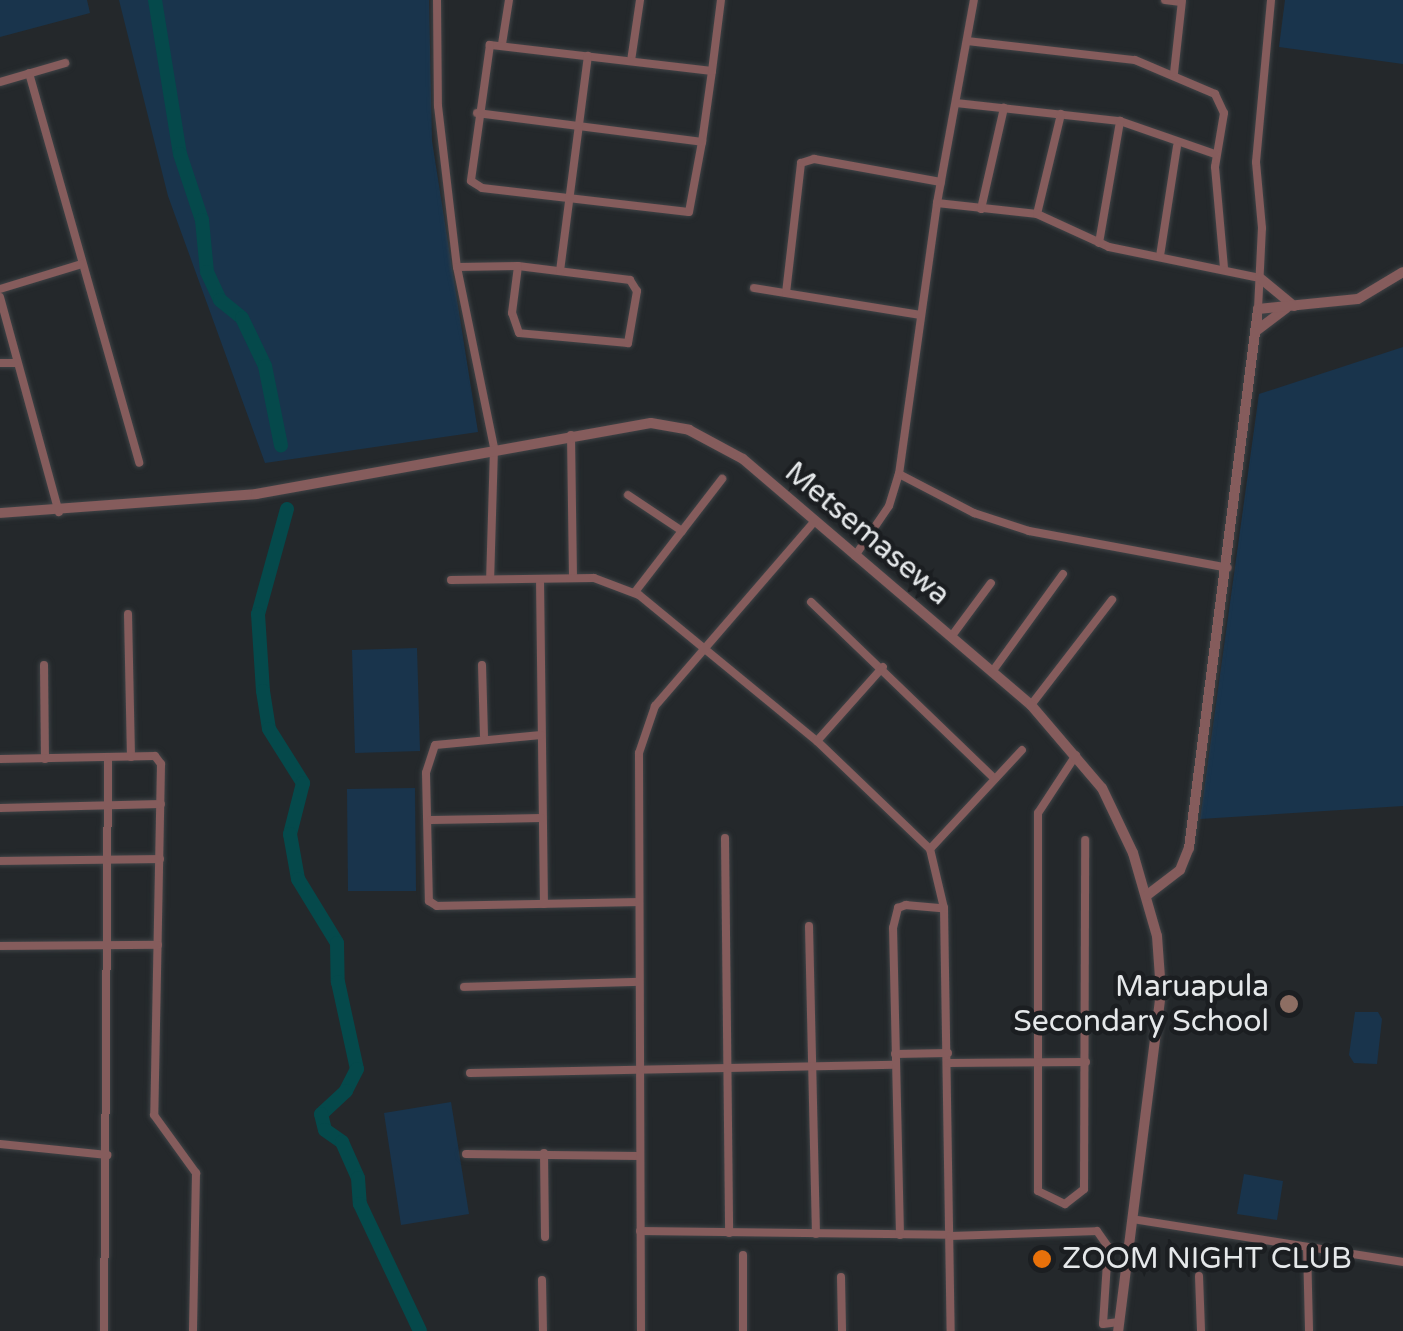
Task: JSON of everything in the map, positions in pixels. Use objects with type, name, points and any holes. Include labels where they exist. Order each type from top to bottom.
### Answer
[{"type":"street","points":[[437,0],[438,106],[456,267],[494,448],[490,580]]},
{"type":"street","points":[[502,44],[509,0]]},
{"type":"street","points":[[630,62],[640,0]]},
{"type":"street","points":[[712,71],[502,44],[488,48],[478,113],[474,185],[688,212],[702,142],[712,71],[722,0]]},
{"type":"street","points":[[855,556],[889,506],[899,474],[937,202],[974,0]]},
{"type":"street","points":[[1165,0],[1182,1],[1174,73]]},
{"type":"street","points":[[1146,896],[1180,870],[1188,848],[1228,568],[1258,308],[1256,162],[1271,0]]},
{"type":"street","points":[[967,41],[1115,57],[1174,73],[1221,100],[1216,154],[1224,268]]},
{"type":"street","points":[[560,271],[588,56]]},
{"type":"street","points":[[0,82],[65,63]]},
{"type":"street","points":[[29,73],[139,463]]},
{"type":"street","points":[[956,104],[1120,122],[1177,146],[1216,154]]},
{"type":"street","points":[[981,208],[1004,108]]},
{"type":"street","points":[[478,113],[702,142]]},
{"type":"street","points":[[1038,214],[1061,114]]},
{"type":"street","points":[[1098,244],[1120,122]]},
{"type":"street","points":[[1160,256],[1177,146]]},
{"type":"street","points":[[786,293],[801,163],[814,159],[941,182]]},
{"type":"street","points":[[937,202],[1038,214],[1098,244],[1260,278],[1293,306]]},
{"type":"street","points":[[0,289],[82,264]]},
{"type":"street","points":[[456,267],[518,266],[634,283],[628,344],[519,332],[512,313],[518,266]]},
{"type":"street","points":[[1258,308],[1358,299],[1403,272]]},
{"type":"street","points":[[754,288],[920,315]]},
{"type":"street","points":[[0,297],[59,512]]},
{"type":"street","points":[[1256,332],[1293,306]]},
{"type":"street","points":[[0,363],[17,363]]},
{"type":"street","name":"Metsemasewa","points":[[0,514],[256,494],[494,448],[651,423],[689,430],[742,460],[1031,705],[1077,754],[1118,820],[1157,936],[1161,992],[1118,1327]]},
{"type":"street","points":[[571,435],[573,578]]},
{"type":"street","points":[[899,474],[974,513],[1029,531],[1228,568]]},
{"type":"street","points":[[634,592],[722,479]]},
{"type":"street","points":[[628,494],[682,530]]},
{"type":"street","points":[[641,1331],[636,902],[644,728],[704,645],[814,522]]},
{"type":"street","points":[[992,672],[1064,574]]},
{"type":"street","points":[[451,580],[573,578],[634,592],[704,645],[817,741],[930,849],[944,908],[950,1331]]},
{"type":"street","points":[[540,579],[544,904]]},
{"type":"street","points":[[951,637],[991,582]]},
{"type":"street","points":[[1031,705],[1112,600]]},
{"type":"street","points":[[811,602],[883,667],[995,779]]},
{"type":"street","points":[[128,614],[131,757]]},
{"type":"street","points":[[44,664],[45,759]]},
{"type":"street","points":[[482,665],[484,736]]},
{"type":"street","points":[[817,741],[883,667]]},
{"type":"street","points":[[541,735],[484,736],[435,746],[426,773],[431,820],[426,886],[432,904],[636,902]]},
{"type":"street","points":[[930,849],[1022,750]]},
{"type":"street","points":[[1077,754],[1038,812],[1038,1191],[1065,1204],[1076,1202],[1084,1189],[1085,840]]},
{"type":"street","points":[[104,1331],[110,946],[108,758]]},
{"type":"street","points":[[0,759],[160,759],[154,1115],[196,1174],[193,1331]]},
{"type":"street","points":[[0,808],[160,804]]},
{"type":"street","points":[[431,820],[542,818]]},
{"type":"street","points":[[725,838],[729,1233]]},
{"type":"street","points":[[0,861],[160,859]]},
{"type":"street","points":[[900,1235],[895,914],[906,905],[944,908]]},
{"type":"street","points":[[809,926],[808,1068],[816,1234]]},
{"type":"street","points":[[0,946],[158,945]]},
{"type":"street","points":[[464,987],[637,982]]},
{"type":"street","points":[[470,1073],[808,1068],[948,1058],[1086,1062]]},
{"type":"street","points":[[0,1144],[107,1155]]},
{"type":"street","points":[[544,1153],[545,1237]]},
{"type":"street","points":[[466,1154],[640,1156]]},
{"type":"street","points":[[1132,1219],[1403,1262]]},
{"type":"street","points":[[640,1231],[949,1236],[1097,1231],[1108,1247],[1102,1324],[1118,1327]]},
{"type":"street","points":[[1308,1248],[1308,1331]]},
{"type":"street","points":[[742,1331],[743,1255]]},
{"type":"street","points":[[1200,1276],[1200,1331]]},
{"type":"street","points":[[841,1277],[842,1331]]},
{"type":"street","points":[[542,1280],[543,1331]]},
{"type":"shaded area","points":[[0,0],[87,0],[90,13],[0,37]]},
{"type":"shaded area","points":[[119,0],[429,0],[432,141],[478,432],[265,463],[168,196]]},
{"type":"shaded area","points":[[1285,0],[1403,0],[1403,64],[1279,47]]},
{"type":"shaded area","points":[[1403,347],[1403,806],[1200,819],[1259,394]]},
{"type":"shaded area","points":[[417,648],[420,751],[355,753],[352,650]]},
{"type":"shaded area","points":[[415,788],[416,891],[348,891],[347,789]]},
{"type":"shaded area","points":[[1355,1012],[1378,1012],[1382,1019],[1377,1064],[1354,1063],[1349,1055]]},
{"type":"shaded area","points":[[451,1102],[469,1214],[401,1225],[384,1113]]},
{"type":"shaded area","points":[[1244,1174],[1283,1181],[1277,1220],[1237,1214]]},
{"type":"waterway","points":[[155,0],[180,154],[202,220],[207,272],[220,300],[242,318],[265,366],[281,445]]},
{"type":"waterway","points":[[287,509],[258,614],[263,691],[269,729],[303,783],[290,834],[298,879],[337,943],[338,982],[357,1069],[346,1091],[321,1114],[325,1130],[342,1142],[358,1178],[360,1204],[420,1331]]},
{"type":"place","name":"Maruapula Secondary School","points":[[1289,1004]]},
{"type":"place","name":"ZOOM NIGHT CLUB","points":[[1042,1259]]}]
